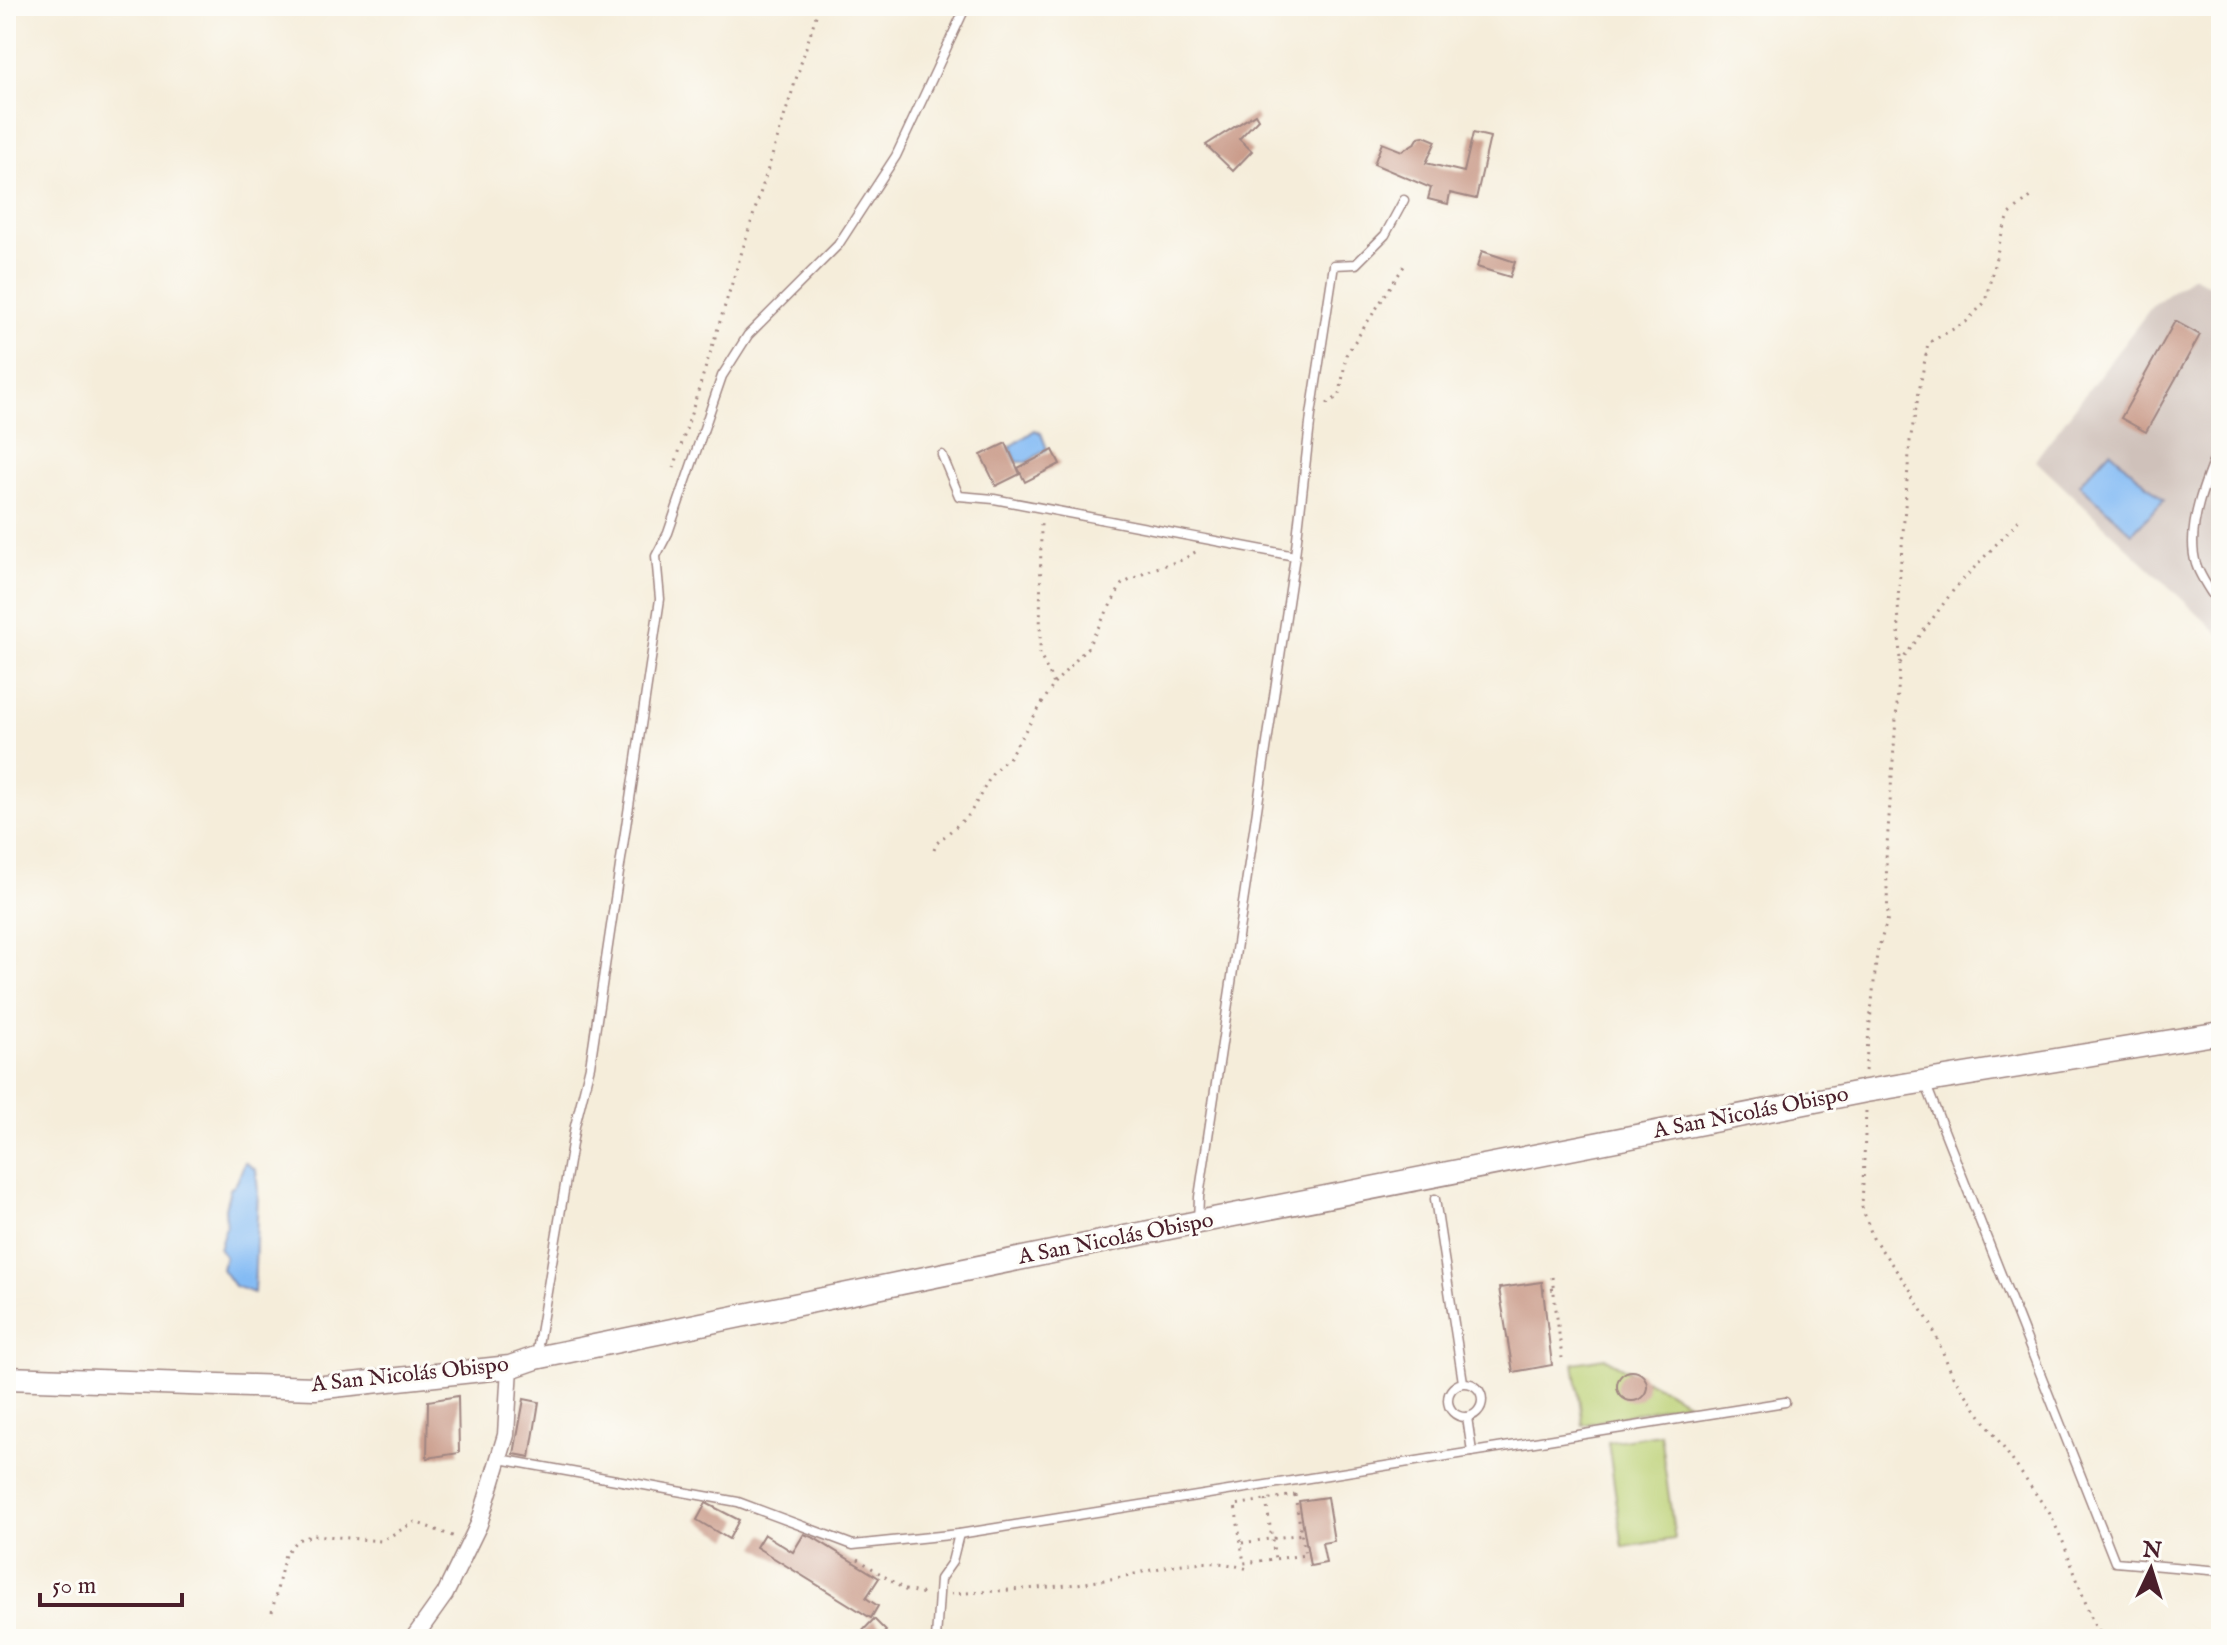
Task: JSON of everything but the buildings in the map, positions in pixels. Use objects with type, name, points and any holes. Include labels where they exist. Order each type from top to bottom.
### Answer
[{"type":"main road","name":"A San Nicolás Obispo","points":[[6,1378],[315,1388],[510,1367],[536,1358],[1198,1222],[1434,1188],[1866,1091],[2221,1033]]},
{"type":"street","points":[[413,1639],[445,1594],[479,1524],[506,1435],[510,1367]]},
{"type":"lane","points":[[536,1358],[575,1126],[590,1066],[660,599],[656,556],[668,533],[722,376],[748,335],[838,245],[896,156],[966,6]]},
{"type":"lane","points":[[1198,1222],[1199,1197],[1295,556],[1311,415],[1334,265],[1356,264],[1385,235],[1404,200]]},
{"type":"lane","points":[[2221,443],[2207,475],[2194,523],[2195,561],[2221,607]]},
{"type":"lane","points":[[942,455],[959,496],[1019,504],[1295,556]]},
{"type":"lane","points":[[1924,1081],[2115,1562],[2221,1571]]},
{"type":"lane","points":[[1434,1188],[1463,1382]]},
{"type":"lane","points":[[1463,1382],[1478,1388],[1483,1399],[1479,1410],[1467,1417],[1453,1413],[1448,1404],[1452,1388],[1463,1382]]},
{"type":"lane","points":[[500,1459],[738,1502],[853,1545],[959,1534],[1785,1402]]},
{"type":"lane","points":[[1467,1417],[1472,1452]]},
{"type":"lane","points":[[936,1639],[940,1579],[952,1562],[959,1534]]},
{"type":"path","points":[[671,479],[819,6]]},
{"type":"path","points":[[2032,196],[2010,214],[1985,302],[1966,322],[1928,343],[1910,441],[1898,599],[1900,663],[1886,859],[1888,918],[1877,953],[1865,1076],[1862,1207],[1873,1238],[1931,1325],[1953,1376],[2050,1514],[2093,1623],[2106,1639]]},
{"type":"path","points":[[1311,415],[1340,395],[1346,355],[1406,263]]},
{"type":"path","points":[[1019,504],[1041,520],[1040,655],[1054,684]]},
{"type":"path","points":[[1900,663],[1955,588],[2022,517]]},
{"type":"path","points":[[934,850],[937,843],[969,815],[994,771],[1009,757],[1054,684],[1087,648],[1122,584],[1153,569],[1182,560],[1213,540]]},
{"type":"path","points":[[1552,1277],[1562,1358]]},
{"type":"path","points":[[1543,1290],[1554,1289]]},
{"type":"path","points":[[1295,1495],[1302,1534],[1305,1555],[1244,1563],[1235,1505],[1295,1495]]},
{"type":"path","points":[[1266,1500],[1275,1559]]},
{"type":"path","points":[[272,1612],[285,1554],[297,1540],[315,1535],[381,1541],[415,1522],[469,1544]]},
{"type":"path","points":[[1241,1543],[1302,1534]]},
{"type":"path","points":[[838,1539],[859,1559],[905,1590],[939,1598],[1115,1578],[1171,1564],[1223,1562],[1248,1569]]},
{"type":"shaded area","points":[[2193,276],[2218,290],[2221,286],[2221,636],[2035,460],[2153,305]]},
{"type":"green space","points":[[1605,1358],[1688,1402],[1583,1425],[1574,1363]]},
{"type":"green space","points":[[1660,1434],[1675,1539],[1623,1547],[1608,1442]]},
{"type":"water","points":[[1035,430],[1041,433],[1047,449],[1027,462],[1017,462],[1010,447]]},
{"type":"water","points":[[2110,451],[2164,500],[2132,533],[2079,484]]},
{"type":"water","points":[[245,1162],[256,1170],[258,1191],[254,1293],[234,1286],[222,1269],[225,1257],[219,1249],[226,1225],[225,1208],[230,1189],[237,1182]]}]
